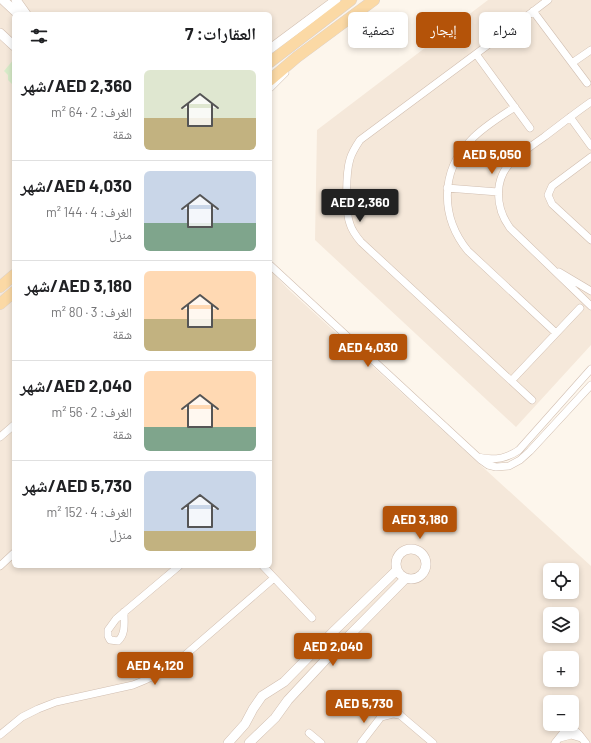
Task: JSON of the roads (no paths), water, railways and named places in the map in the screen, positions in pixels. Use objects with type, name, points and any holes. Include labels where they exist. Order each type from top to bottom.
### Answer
[{"type":"main road","points":[[272,60],[351,0]]},
{"type":"main road","points":[[272,78],[374,0]]},
{"type":"main road","points":[[0,287],[12,277]]},
{"type":"main road","points":[[0,304],[12,294]]},
{"type":"street","points":[[3,0],[16,12]]},
{"type":"street","points":[[16,0],[25,12]]},
{"type":"street","points":[[272,48],[336,0]]},
{"type":"street","points":[[548,0],[533,12],[587,83]]},
{"type":"street","points":[[2,36],[12,44]]},
{"type":"street","points":[[484,48],[364,136],[357,144],[351,154],[348,166],[347,211],[350,224],[356,237],[532,400]]},
{"type":"street","points":[[572,63],[591,50]]},
{"type":"street","points":[[476,54],[530,128]]},
{"type":"street","points":[[272,86],[297,58]]},
{"type":"street","points":[[589,301],[508,224],[500,212],[498,192],[503,174],[514,159],[591,102]]},
{"type":"street","points":[[515,107],[471,139],[453,167],[447,188],[447,201],[450,219],[455,232],[468,251],[556,333]]},
{"type":"street","points":[[570,118],[591,146]]},
{"type":"street","points":[[591,157],[552,186],[548,195],[552,204],[591,240]]},
{"type":"street","points":[[447,188],[498,192]]},
{"type":"street","points":[[272,267],[484,463],[496,467],[509,466],[520,460],[591,385]]},
{"type":"street","points":[[555,270],[591,291]]},
{"type":"street","points":[[512,380],[580,308]]},
{"type":"street","points":[[478,457],[496,459],[508,456],[519,450],[591,368]]},
{"type":"street","points":[[0,437],[12,426]]},
{"type":"street","points":[[414,549],[422,553],[426,561],[425,570],[423,574],[415,579],[406,578],[397,570],[396,561],[401,552],[414,549]]},
{"type":"street","points":[[0,566],[12,556]]},
{"type":"street","points":[[124,612],[177,568]]},
{"type":"street","points":[[265,568],[312,618]]},
{"type":"street","points":[[228,743],[250,716],[262,696],[284,682],[397,570]]},
{"type":"street","points":[[0,735],[22,716],[38,708],[56,702],[133,685],[162,672],[177,662],[274,578]]},
{"type":"street","points":[[249,743],[280,713],[288,700],[406,578]]},
{"type":"street","points":[[276,688],[288,700]]},
{"type":"street","points":[[362,743],[386,709],[392,708],[397,710],[400,716],[433,743]]},
{"type":"street","points":[[250,716],[263,728]]},
{"type":"street","points":[[558,740],[563,733],[571,729],[576,731],[584,740]]},
{"type":"street","points":[[309,733],[321,743]]}]
